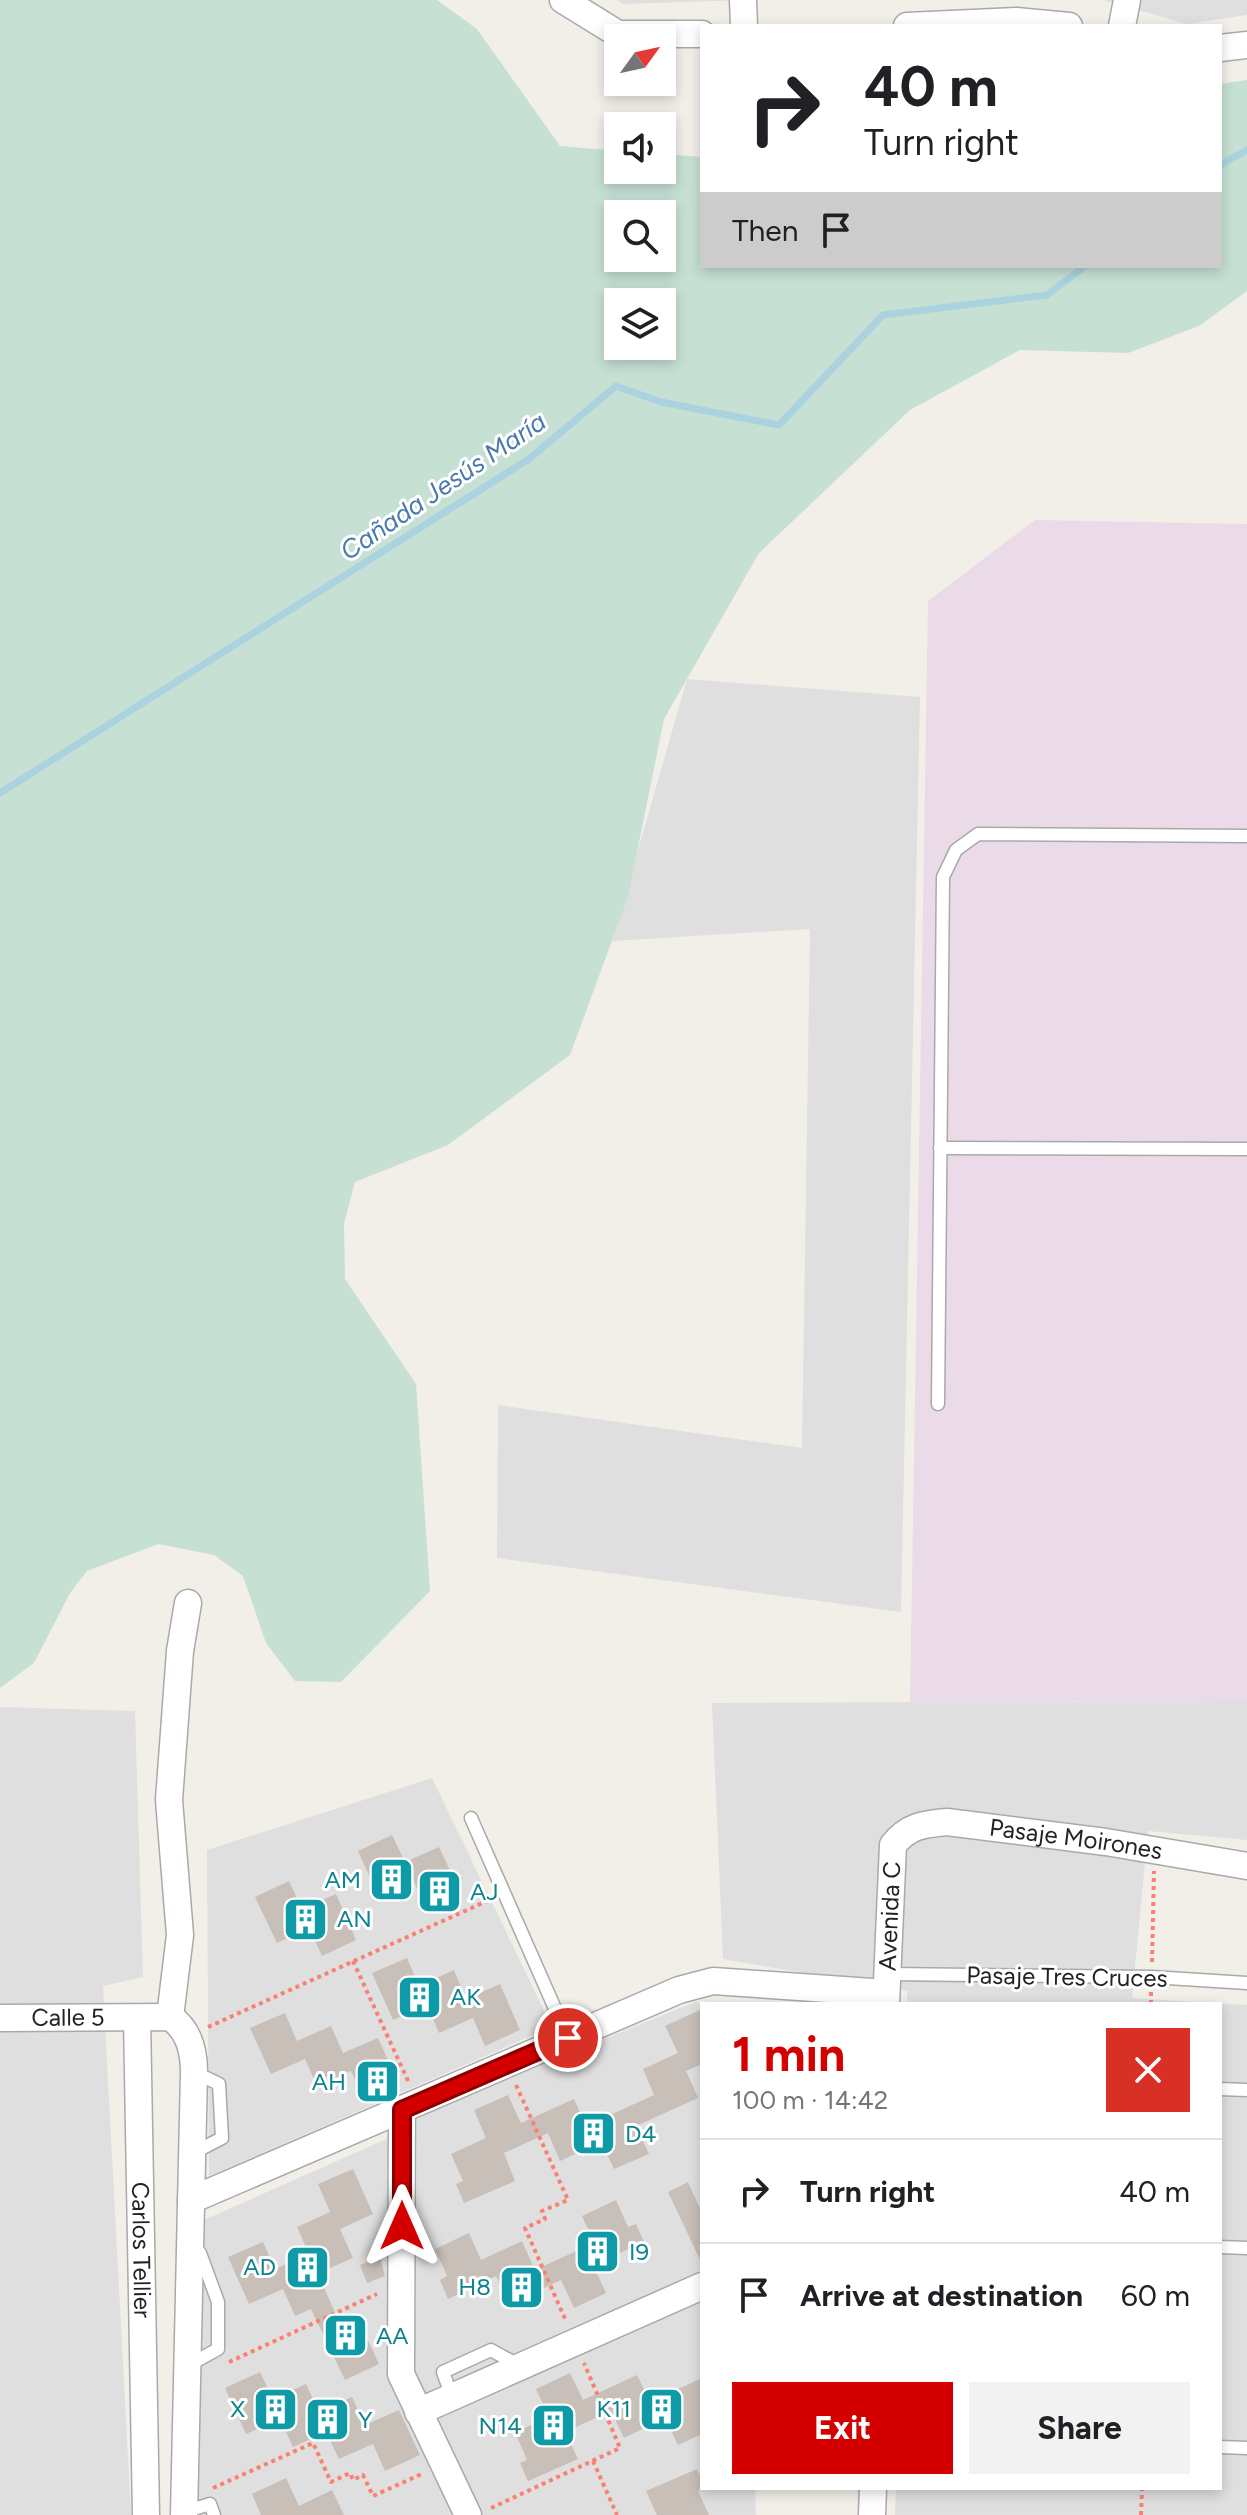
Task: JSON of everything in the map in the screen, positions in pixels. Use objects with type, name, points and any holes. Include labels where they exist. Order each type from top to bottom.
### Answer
[{"type":"street","points":[[563,0],[618,34],[700,34]]},
{"type":"street","points":[[743,0],[744,24]]},
{"type":"street","points":[[1122,24],[1127,0]]},
{"type":"street","points":[[951,24],[1016,21],[1048,24]]},
{"type":"street","points":[[1222,48],[1247,45]]},
{"type":"street","name":"Carlos Tellier","points":[[184,2509],[194,2072],[178,2027],[180,1935],[169,1800],[180,1651],[188,1603]]},
{"type":"street","name":"Pasaje Moirones","points":[[904,1831],[923,1824],[947,1822],[1106,1842],[1154,1853],[1247,1866]]},
{"type":"street","name":"Avenida C","points":[[887,1990],[893,1845],[904,1831]]},
{"type":"street","points":[[191,2200],[679,1990],[713,1981],[887,1990]]},
{"type":"street","name":"Calle 5","points":[[0,2018],[137,2018]]},
{"type":"street","points":[[137,2018],[178,2027]]},
{"type":"street","name":"Carlos Tellier","points":[[137,2018],[146,2515]]},
{"type":"street","points":[[410,2106],[401,2283],[401,2374],[443,2465],[478,2512]]},
{"type":"street","points":[[418,2412],[700,2287]]},
{"type":"street","points":[[872,2515],[873,2490]]},
{"type":"lane","points":[[938,1404],[943,877],[956,850],[978,834],[1247,836]]},
{"type":"lane","points":[[940,1148],[1247,1149]]},
{"type":"lane","points":[[471,1818],[568,2038]]},
{"type":"lane","name":"Pasaje Tres Cruces","points":[[887,1990],[1152,1977],[1247,1983]]},
{"type":"lane","points":[[1222,2089],[1247,2090]]},
{"type":"lane","points":[[1222,2247],[1247,2248]]},
{"type":"lane","points":[[1222,2447],[1247,2448]]},
{"type":"lane","points":[[184,2509],[210,2504],[214,2515]]},
{"type":"path","points":[[1151,2002],[1154,1853]]},
{"type":"path","points":[[178,2027],[353,1961],[487,1901]]},
{"type":"path","points":[[353,1961],[410,2106]]},
{"type":"path","points":[[478,2512],[620,2448],[525,2228],[545,2219],[542,2211],[568,2200],[507,2065]]},
{"type":"path","points":[[189,2373],[401,2283]]},
{"type":"path","points":[[184,2509],[313,2443],[331,2482],[350,2473],[353,2480],[363,2475],[373,2496],[443,2465]]},
{"type":"path","points":[[593,2461],[617,2515]]},
{"type":"path","points":[[1141,2515],[1142,2490]]},
{"type":"shaded area","points":[[617,0],[747,0],[623,4]]},
{"type":"shaded area","points":[[1104,0],[1247,0],[1247,15],[1186,24]]},
{"type":"shaded area","points":[[1035,520],[1247,524],[1247,1701],[910,1702],[928,601]]},
{"type":"shaded area","points":[[687,679],[920,697],[901,1612],[497,1558],[498,1405],[802,1448],[810,929],[612,941]]},
{"type":"shaded area","points":[[1247,1701],[1247,1840],[1148,1831],[1132,1998],[1198,2002],[907,2002],[907,1991],[723,1959],[712,1703]]},
{"type":"shaded area","points":[[0,1707],[135,1711],[143,1977],[103,1986],[131,2515],[0,2515]]},
{"type":"shaded area","points":[[432,1778],[552,2027],[209,2176],[207,1850]]},
{"type":"shaded area","points":[[700,2002],[700,2490],[755,2490],[756,2515],[479,2515],[412,2370],[416,2301],[417,2115]]},
{"type":"shaded area","points":[[1222,2003],[1247,2005],[1247,2515],[895,2515],[896,2490],[1222,2490]]},
{"type":"shaded area","points":[[391,2137],[386,2364],[455,2515],[198,2515],[204,2220]]},
{"type":"green space","points":[[0,0],[437,0],[477,29],[560,146],[604,150],[604,184],[676,184],[676,155],[700,157],[700,268],[1222,268],[1222,84],[1247,80],[1247,291],[1199,326],[1128,353],[1020,350],[910,410],[759,553],[664,719],[628,897],[570,1055],[448,1145],[355,1182],[344,1224],[345,1279],[416,1384],[430,1591],[341,1682],[295,1681],[266,1643],[243,1576],[214,1555],[158,1544],[87,1571],[70,1593],[34,1663],[0,1688]]},
{"type":"building","points":[[392,1835],[405,1862],[439,1847],[461,1894],[426,1910],[414,1881],[379,1897],[358,1851]]},
{"type":"building","points":[[289,1881],[302,1909],[336,1894],[356,1940],[322,1956],[309,1928],[277,1943],[255,1897]]},
{"type":"building","points":[[407,1958],[419,1986],[454,1970],[466,1999],[500,1984],[520,2030],[485,2046],[473,2018],[439,2033],[427,2005],[393,2020],[372,1973]]},
{"type":"building","points":[[700,2010],[700,2065],[686,2071],[698,2098],[636,2126],[649,2154],[614,2169],[601,2142],[560,2161],[548,2133],[504,2153],[515,2181],[464,2203],[456,2184],[463,2181],[451,2154],[486,2138],[474,2110],[508,2095],[521,2123],[574,2099],[586,2126],[654,2095],[643,2069],[678,2053],[665,2026]]},
{"type":"building","points":[[285,2013],[297,2041],[331,2026],[343,2053],[378,2038],[399,2084],[364,2100],[351,2071],[317,2086],[305,2059],[271,2074],[250,2028]]},
{"type":"building","points":[[353,2169],[373,2214],[340,2229],[353,2258],[318,2273],[341,2327],[358,2319],[379,2364],[345,2380],[311,2309],[295,2316],[283,2289],[249,2304],[228,2257],[263,2242],[275,2269],[309,2254],[297,2227],[330,2212],[318,2184]]},
{"type":"building","points":[[688,2182],[700,2209],[700,2260],[668,2192]]},
{"type":"building","points":[[616,2200],[628,2227],[636,2224],[644,2242],[593,2265],[606,2293],[574,2308],[561,2280],[510,2304],[496,2276],[448,2299],[440,2280],[447,2276],[435,2249],[469,2233],[481,2260],[522,2241],[535,2270],[594,2243],[582,2216]]},
{"type":"building","points":[[380,2257],[385,2276],[367,2283],[360,2265]]},
{"type":"building","points":[[260,2372],[273,2399],[306,2384],[319,2412],[352,2397],[365,2425],[399,2410],[420,2455],[385,2471],[373,2444],[339,2459],[326,2432],[293,2447],[280,2419],[246,2434],[225,2388]]},
{"type":"building","points":[[570,2373],[583,2400],[637,2375],[650,2402],[700,2379],[700,2435],[678,2445],[665,2418],[624,2438],[611,2411],[565,2432],[578,2459],[528,2481],[520,2463],[527,2460],[515,2432],[549,2417],[536,2389]]},
{"type":"building","points":[[697,2469],[700,2476],[698,2491],[709,2515],[657,2515],[646,2491]]},
{"type":"building","points":[[286,2478],[299,2506],[332,2490],[344,2515],[261,2515],[252,2494]]},
{"type":"waterway","name":"Cañada Jesús María","points":[[1222,164],[1247,150]]},
{"type":"waterway","name":"Cañada Jesús María","points":[[0,793],[529,459],[616,386],[661,402],[779,425],[883,315],[1047,295],[1082,268]]},
{"type":"place","name":"AM","points":[[392,1880]]},
{"type":"place","name":"AJ","points":[[439,1892]]},
{"type":"place","name":"AN","points":[[306,1919]]},
{"type":"place","name":"AK","points":[[419,1997]]},
{"type":"place","name":"AH","points":[[377,2082]]},
{"type":"place","name":"D4","points":[[594,2134]]},
{"type":"place","name":"I9","points":[[598,2252]]},
{"type":"place","name":"AD","points":[[307,2267]]},
{"type":"place","name":"H8","points":[[522,2287]]},
{"type":"place","name":"AA","points":[[345,2336]]},
{"type":"place","name":"X","points":[[276,2409]]},
{"type":"place","name":"K11","points":[[662,2409]]},
{"type":"place","name":"Y","points":[[327,2420]]},
{"type":"place","name":"N14","points":[[553,2426]]},
{"type":"route","points":[[402,2226],[402,2110],[568,2038]]}]
